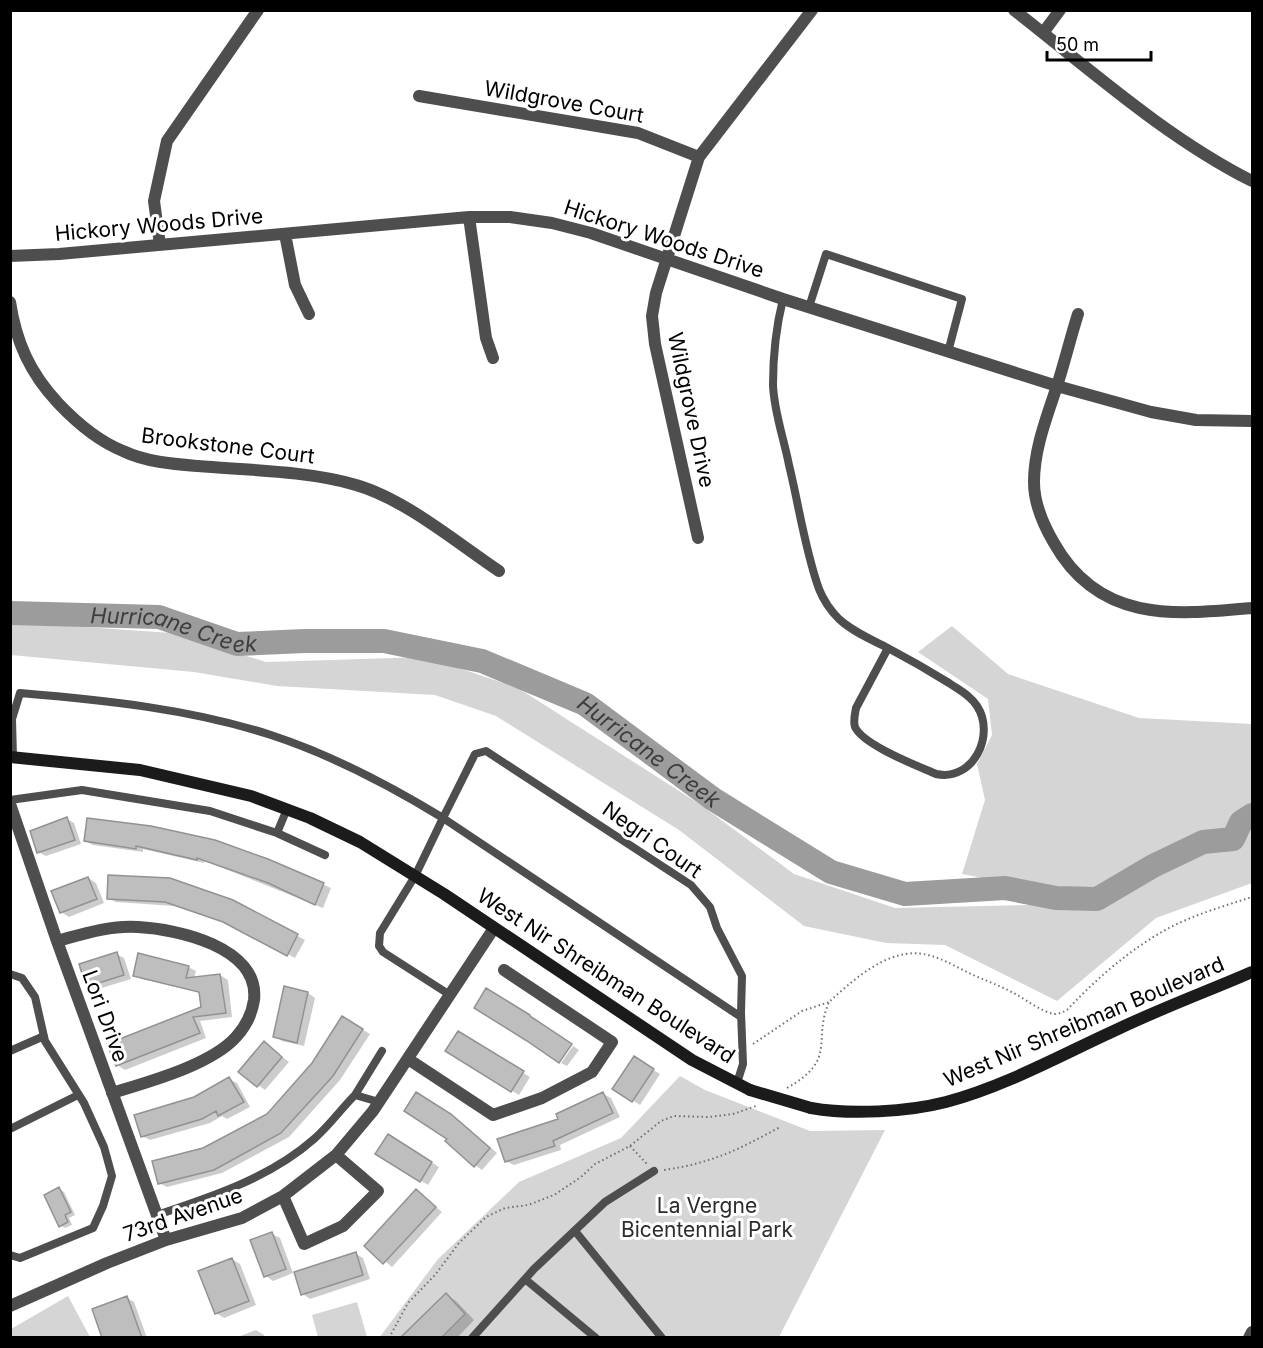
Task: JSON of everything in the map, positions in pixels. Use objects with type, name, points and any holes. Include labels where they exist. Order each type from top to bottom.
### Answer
[{"type":"main road","name":"West Nir Shreibman Boulevard","points":[[12,757],[140,770],[251,796],[360,842],[692,1060],[750,1090],[811,1108],[883,1111],[946,1102],[1004,1081],[1145,1016],[1252,972]]},
{"type":"street","points":[[160,245],[154,201],[167,141],[258,10]]},
{"type":"street","name":"Wildgrove Drive","points":[[698,538],[655,344],[652,316],[656,293],[699,157],[812,10]]},
{"type":"street","points":[[1014,10],[1145,113],[1193,146],[1252,181]]},
{"type":"street","points":[[1043,33],[1060,10]]},
{"type":"street","name":"Wildgrove Court","points":[[419,96],[638,133],[699,157]]},
{"type":"street","points":[[468,217],[486,338],[493,358]]},
{"type":"street","name":"Hickory Woods Drive","points":[[10,256],[59,254],[468,217],[510,217],[552,223],[591,233],[809,308],[1057,386],[1162,414],[1196,420],[1252,421]]},
{"type":"street","points":[[285,234],[295,285],[309,314]]},
{"type":"street","name":"Brookstone Court","points":[[10,302],[23,351],[40,384],[72,418],[96,436],[123,451],[153,460],[314,476],[356,485],[399,504],[499,572]]},
{"type":"street","points":[[1078,314],[1039,440],[1034,484],[1046,530],[1072,569],[1111,598],[1139,609],[1169,613],[1252,608]]},
{"type":"street","name":"Lori Drive","points":[[10,802],[57,941],[166,1240]]},
{"type":"street","points":[[57,941],[108,928],[137,927],[183,934],[230,954],[241,963],[253,986],[252,1010],[247,1023],[236,1038],[201,1060],[174,1072],[112,1093]]},
{"type":"street","name":"73rd Avenue","points":[[10,1306],[107,1263],[166,1240],[242,1218],[283,1196],[336,1155],[379,1102],[494,928]]},
{"type":"street","points":[[408,1059],[494,1115],[542,1098],[592,1072],[612,1042],[504,970]]},
{"type":"street","points":[[283,1196],[304,1244],[343,1226],[378,1191],[336,1155]]},
{"type":"street","points":[[1250,1338],[1252,1332]]},
{"type":"lane","points":[[809,308],[826,254],[963,299],[948,352]]},
{"type":"lane","points":[[783,299],[775,344],[773,387],[820,592],[839,619],[888,648],[969,696],[977,705],[981,714],[981,744],[974,759],[964,770],[955,774],[936,774],[880,748],[861,735],[855,727],[856,708],[888,648]]},
{"type":"lane","points":[[12,757],[12,719],[20,693],[111,701],[227,723],[300,745],[379,780],[443,818],[741,1017]]},
{"type":"lane","name":"Negri Court","points":[[450,995],[383,952],[378,940],[415,876],[475,754],[486,751],[691,885],[710,907],[717,928],[742,976],[743,1064],[737,1083]]},
{"type":"lane","points":[[10,802],[82,790],[210,811],[277,833],[326,855]]},
{"type":"lane","points":[[277,833],[287,810]]},
{"type":"lane","points":[[10,974],[22,978],[35,997],[45,1041],[84,1103],[104,1147],[112,1176],[103,1206],[93,1228],[20,1258],[10,1255]]},
{"type":"lane","points":[[10,1051],[44,1036]]},
{"type":"lane","points":[[157,1215],[207,1198],[273,1168],[314,1139],[354,1095],[382,1051]]},
{"type":"lane","points":[[10,1129],[78,1095]]},
{"type":"lane","points":[[354,1095],[379,1102]]},
{"type":"lane","points":[[472,1338],[525,1279],[604,1202],[654,1171]]},
{"type":"lane","points":[[574,1231],[662,1338]]},
{"type":"lane","points":[[525,1279],[596,1338]]},
{"type":"path","points":[[743,1052],[802,1011],[829,1002],[872,968],[904,954],[920,952],[943,959],[1009,990],[1052,1014],[1061,1013],[1067,1010],[1105,972],[1168,928],[1252,897]]},
{"type":"path","points":[[784,1090],[807,1074],[818,1062],[822,1051],[826,1009],[829,1002]]},
{"type":"path","points":[[389,1338],[408,1303],[435,1275],[459,1243],[486,1217],[505,1208],[528,1205],[554,1194],[581,1177],[596,1164],[630,1146],[661,1121],[674,1116],[708,1117],[733,1114],[764,1101]]},
{"type":"path","points":[[630,1146],[654,1171],[692,1166],[713,1160],[780,1127]]},
{"type":"green space","points":[[11,622],[172,633],[266,662],[426,657],[518,688],[701,805],[794,874],[895,908],[1031,905],[1026,886],[962,874],[985,800],[977,764],[992,735],[988,699],[918,652],[952,626],[1008,674],[1139,718],[1252,724],[1252,883],[1156,918],[1057,1001],[945,945],[886,943],[804,926],[679,830],[496,716],[435,695],[277,686],[194,672],[11,655]]},
{"type":"green space","name":"La Vergne Bicentennial Park","points":[[680,1076],[705,1090],[810,1131],[885,1130],[779,1337],[379,1338],[438,1259],[519,1182],[621,1138]]},
{"type":"green space","points":[[68,1296],[90,1337],[11,1337],[11,1329]]},
{"type":"green space","points":[[357,1302],[367,1337],[318,1337],[312,1315]]},
{"type":"building","points":[[67,817],[75,840],[37,853],[30,831]]},
{"type":"building","points":[[87,818],[151,826],[215,840],[324,883],[315,905],[268,883],[197,858],[197,860],[136,846],[136,849],[84,841]]},
{"type":"building","points":[[108,875],[170,878],[233,900],[298,934],[287,956],[223,922],[165,902],[107,899]]},
{"type":"building","points":[[88,877],[97,899],[60,913],[51,891]]},
{"type":"building","points":[[117,952],[124,975],[86,987],[79,964]]},
{"type":"building","points":[[138,953],[189,966],[186,978],[220,974],[226,1013],[193,1017],[200,1033],[116,1066],[107,1044],[201,1007],[199,992],[133,976]]},
{"type":"building","points":[[284,986],[308,992],[297,1043],[273,1037]]},
{"type":"building","points":[[486,988],[572,1044],[559,1063],[474,1008]]},
{"type":"building","points":[[342,1016],[363,1029],[333,1076],[281,1133],[214,1170],[158,1184],[152,1161],[203,1148],[267,1114],[312,1063]]},
{"type":"building","points":[[458,1031],[524,1071],[511,1092],[445,1051]]},
{"type":"building","points":[[264,1041],[282,1057],[257,1087],[238,1072]]},
{"type":"building","points":[[634,1056],[654,1069],[632,1102],[612,1089]]},
{"type":"building","points":[[229,1077],[244,1102],[218,1116],[216,1111],[202,1119],[141,1137],[134,1115],[194,1097]]},
{"type":"building","points":[[416,1092],[451,1114],[490,1148],[474,1167],[445,1141],[447,1139],[404,1111]]},
{"type":"building","points":[[603,1092],[613,1113],[553,1141],[555,1146],[505,1162],[497,1139],[558,1119],[556,1114]]},
{"type":"building","points":[[388,1134],[432,1162],[420,1182],[375,1154]]},
{"type":"building","points":[[59,1187],[71,1212],[65,1215],[68,1222],[59,1227],[44,1195]]},
{"type":"building","points":[[416,1189],[436,1207],[383,1264],[364,1246]]},
{"type":"building","points":[[272,1232],[286,1269],[264,1277],[250,1240]]},
{"type":"building","points":[[356,1252],[363,1275],[301,1295],[294,1272]]},
{"type":"building","points":[[232,1258],[249,1301],[215,1314],[198,1271]]},
{"type":"building","points":[[446,1293],[465,1314],[441,1338],[400,1338]]},
{"type":"building","points":[[127,1296],[142,1338],[102,1338],[92,1309]]},
{"type":"waterway","name":"Hurricane Creek","points":[[10,613],[159,617],[237,644],[384,641],[482,661],[585,704],[713,799],[831,872],[905,894],[1005,888],[1056,898],[1097,899],[1153,866],[1203,842],[1233,839],[1241,822],[1252,815]]}]
